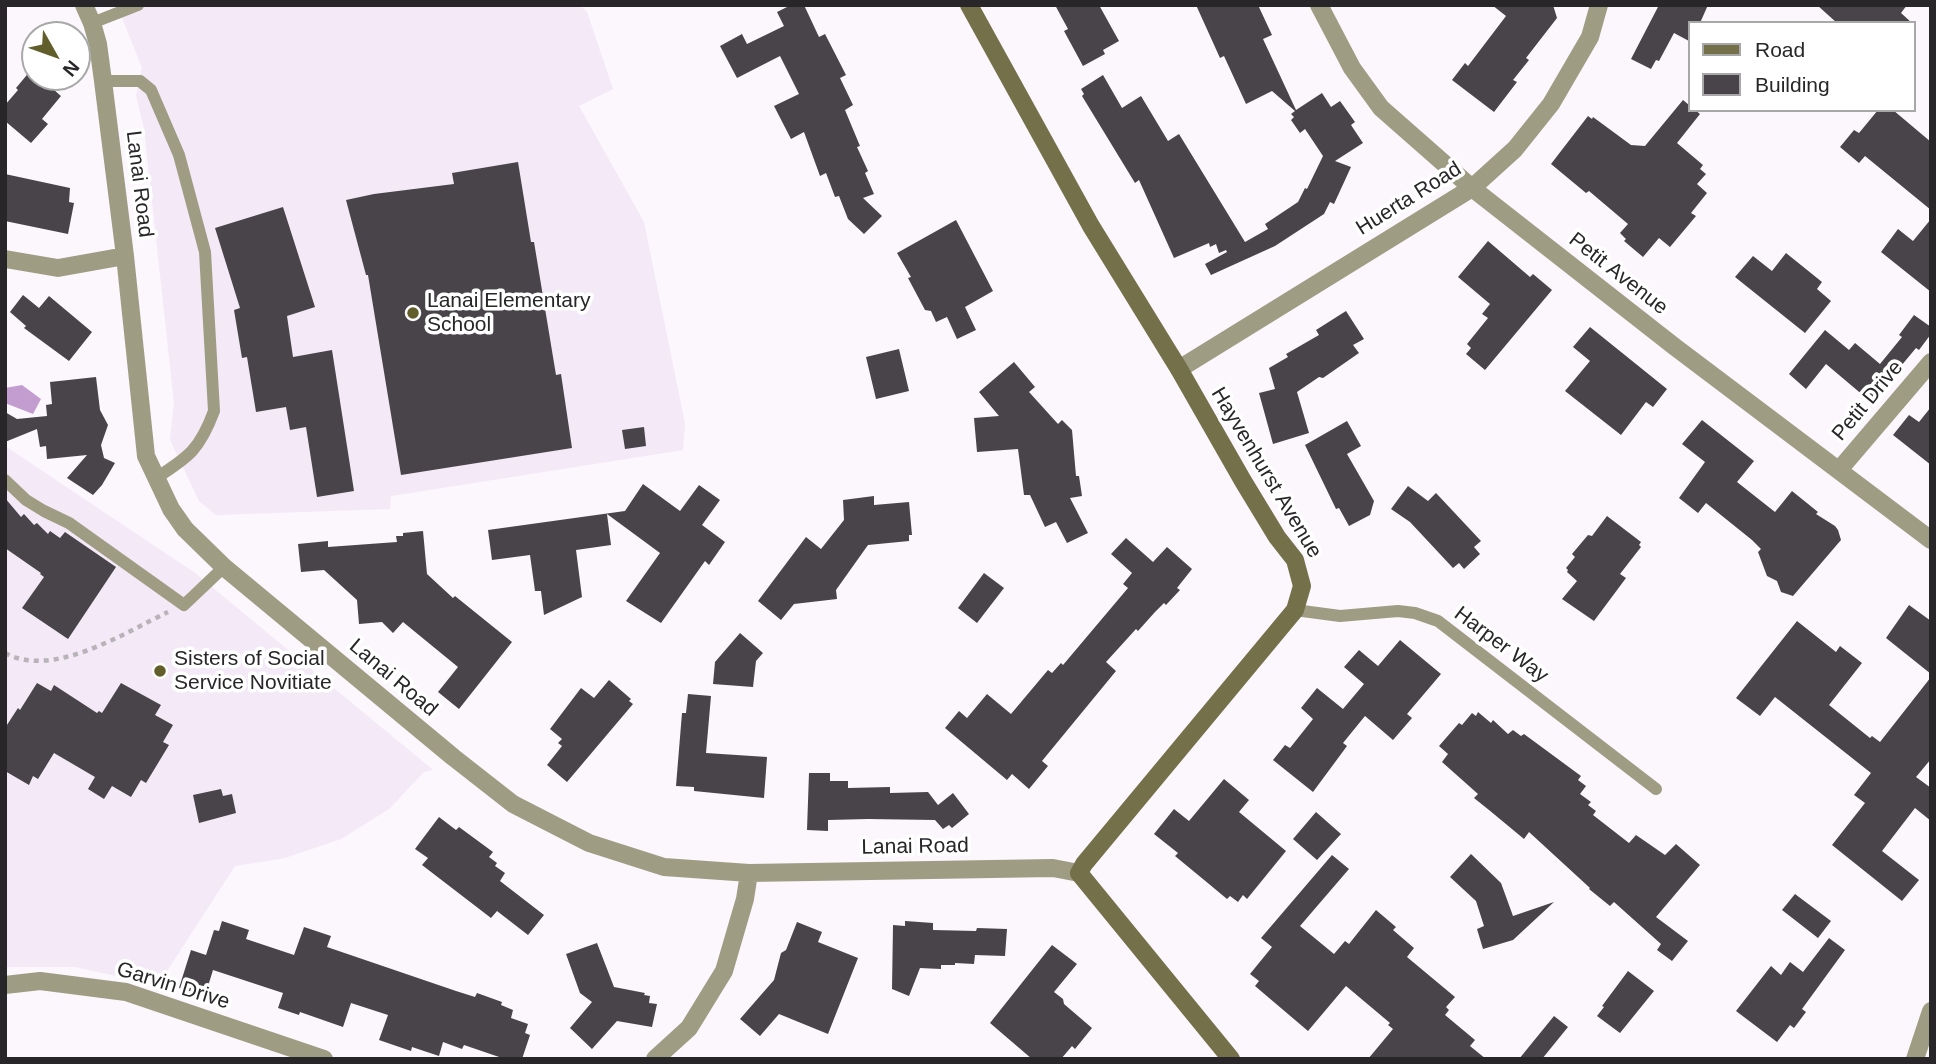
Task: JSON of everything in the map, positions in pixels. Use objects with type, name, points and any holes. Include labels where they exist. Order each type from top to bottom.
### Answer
[{"type":"main road","name":"Hayvenhurst Avenue","points":[[969,5],[1091,226],[1179,369],[1277,537],[1295,560],[1302,586],[1295,610]]},
{"type":"main road","points":[[1231,1059],[1079,873],[1295,610]]},
{"type":"street","name":"Lanai Road","points":[[84,5],[92,23],[103,82],[146,456],[171,509],[185,529],[224,567],[513,804],[589,843],[664,867],[750,873],[1053,867],[1079,873]]},
{"type":"street","name":"Petit Avenue","points":[[1319,5],[1352,68],[1381,108],[1472,188],[1675,347],[1931,540]]},
{"type":"street","name":"Huerta Road","points":[[1179,369],[1472,188],[1515,149],[1551,104],[1590,37],[1599,5]]},
{"type":"street","points":[[5,258],[58,268],[125,256]]},
{"type":"street","name":"Petit Drive","points":[[1839,470],[1931,362]]},
{"type":"street","points":[[655,1059],[689,1028],[724,971],[750,873]]},
{"type":"street","name":"Garvin Drive","points":[[5,985],[40,981],[126,992],[324,1059]]},
{"type":"street","points":[[1914,1059],[1931,1011]]},
{"type":"lane","points":[[92,23],[138,5]]},
{"type":"lane","points":[[103,82],[140,81],[151,90],[179,155],[205,252],[214,411],[197,447],[156,478]]},
{"type":"lane","points":[[5,480],[26,500],[69,523],[184,605],[224,567]]},
{"type":"lane","name":"Harper Way","points":[[1295,610],[1340,616],[1406,612],[1438,621],[1656,789]]},
{"type":"path","points":[[5,653],[24,660],[43,661],[76,654],[184,605]]},
{"type":"shaded area","name":"Lanai Elementary School","points":[[117,5],[580,5],[587,12],[613,89],[579,106],[644,222],[685,424],[683,450],[391,496],[390,509],[216,515],[199,501],[170,440],[174,403],[144,128],[136,96],[142,68]]},
{"type":"shaded area","points":[[22,385],[41,399],[33,414],[5,403],[5,388]]},
{"type":"shaded area","name":"Sisters of Social Service Novitiate","points":[[5,446],[195,573],[433,770],[424,772],[389,809],[341,839],[285,858],[235,866],[158,985],[75,967],[5,967]]},
{"type":"building","points":[[791,5],[804,5],[819,37],[825,34],[846,75],[840,78],[853,105],[845,110],[860,146],[857,147],[868,171],[865,173],[874,194],[863,198],[882,216],[864,234],[848,219],[839,196],[835,197],[826,173],[820,176],[804,132],[791,139],[774,106],[799,94],[780,56],[737,78],[720,46],[742,34],[747,44],[784,26],[777,12]]},
{"type":"building","points":[[1055,5],[1099,5],[1119,41],[1103,50],[1105,54],[1083,66],[1064,31],[1068,29]]},
{"type":"building","points":[[1196,5],[1258,5],[1272,35],[1263,39],[1296,110],[1322,93],[1331,107],[1340,101],[1355,122],[1351,125],[1363,143],[1335,161],[1351,167],[1334,204],[1330,202],[1324,214],[1275,246],[1211,275],[1205,264],[1227,252],[1226,250],[1219,253],[1216,244],[1210,247],[1209,243],[1174,258],[1139,180],[1135,183],[1082,96],[1084,94],[1081,89],[1103,75],[1122,108],[1141,96],[1168,141],[1179,134],[1245,242],[1268,229],[1265,224],[1298,202],[1323,156],[1305,129],[1300,133],[1291,120],[1294,117],[1291,114],[1295,111],[1272,91],[1246,104],[1224,56],[1220,58]]},
{"type":"building","points":[[1492,5],[1553,5],[1557,18],[1526,58],[1529,60],[1513,80],[1517,82],[1494,112],[1452,80],[1465,63],[1468,66],[1506,16]]},
{"type":"building","points":[[1659,5],[1708,5],[1701,21],[1688,21],[1688,40],[1674,33],[1659,61],[1656,60],[1651,69],[1631,59]]},
{"type":"building","points":[[1817,5],[1907,5],[1901,13],[1910,21],[1835,21]]},
{"type":"building","points":[[21,82],[21,91],[55,91],[61,96],[42,119],[48,124],[31,143],[5,121],[5,105],[18,90],[16,88]]},
{"type":"building","points":[[1683,100],[1688,104],[1688,112],[1700,114],[1677,143],[1703,165],[1700,169],[1706,174],[1697,184],[1707,193],[1691,213],[1696,216],[1670,247],[1659,238],[1643,257],[1624,241],[1626,239],[1620,233],[1628,224],[1551,164],[1588,116],[1631,145],[1645,146]]},
{"type":"building","points":[[1876,112],[1895,112],[1931,142],[1931,210],[1865,156],[1859,163],[1840,147],[1854,130],[1859,133]]},
{"type":"building","points":[[518,162],[556,375],[561,374],[572,448],[401,475],[368,275],[346,200],[454,184],[452,173]]},
{"type":"building","points":[[5,174],[70,188],[69,202],[74,203],[68,234],[5,221]]},
{"type":"building","points":[[283,207],[315,307],[287,316],[293,357],[332,350],[354,491],[317,497],[306,427],[290,430],[286,407],[256,412],[247,357],[242,358],[234,310],[240,308],[215,228]]},
{"type":"building","points":[[1931,219],[1931,292],[1881,252],[1898,229],[1913,241]]},
{"type":"building","points":[[956,220],[993,291],[965,307],[976,330],[957,339],[947,317],[936,322],[931,311],[925,310],[897,253]]},
{"type":"building","points":[[1488,241],[1530,277],[1533,274],[1552,290],[1485,370],[1466,354],[1471,348],[1467,344],[1488,318],[1482,314],[1490,304],[1458,277]]},
{"type":"building","points":[[1786,253],[1822,282],[1817,289],[1831,301],[1805,333],[1735,277],[1753,256],[1772,271]]},
{"type":"building","points":[[23,295],[39,308],[49,296],[92,332],[69,361],[24,328],[26,326],[10,312]]},
{"type":"building","points":[[1346,311],[1364,339],[1353,345],[1359,353],[1297,392],[1309,433],[1273,444],[1259,393],[1275,389],[1269,368],[1288,357],[1286,354],[1319,335],[1316,330]]},
{"type":"building","points":[[1914,315],[1931,327],[1931,334],[1871,402],[1826,364],[1806,389],[1789,374],[1825,330],[1849,350],[1855,343],[1880,364],[1902,337],[1899,335]]},
{"type":"building","points":[[1590,327],[1667,389],[1653,407],[1646,402],[1621,435],[1565,391],[1590,361],[1573,347]]},
{"type":"building","points":[[899,349],[909,391],[876,399],[866,357]]},
{"type":"building","points":[[1014,362],[1035,387],[1029,392],[1058,424],[1062,420],[1072,430],[1076,476],[1079,476],[1082,496],[1070,498],[1088,533],[1067,543],[1056,522],[1045,527],[1030,495],[1024,495],[1018,449],[977,452],[974,418],[999,416],[979,392]]},
{"type":"building","points":[[96,377],[100,410],[108,425],[101,445],[104,458],[115,463],[93,495],[67,478],[87,455],[47,459],[46,446],[40,447],[37,429],[5,442],[5,412],[17,419],[47,416],[46,405],[52,404],[50,382]]},
{"type":"building","points":[[1931,407],[1931,465],[1893,435],[1909,415],[1919,422]]},
{"type":"building","points":[[1702,420],[1754,461],[1737,482],[1775,512],[1792,491],[1838,530],[1841,540],[1793,596],[1781,592],[1777,581],[1767,576],[1758,552],[1761,549],[1752,540],[1706,503],[1698,513],[1679,498],[1705,462],[1682,444]]},
{"type":"building","points":[[1347,421],[1361,446],[1347,454],[1374,501],[1370,515],[1349,526],[1339,508],[1336,509],[1305,445]]},
{"type":"building","points":[[644,427],[646,446],[625,449],[622,430]]},
{"type":"building","points":[[643,484],[680,511],[699,485],[720,500],[702,525],[725,542],[709,565],[705,561],[661,623],[626,601],[660,553],[607,514],[611,545],[576,550],[582,597],[544,615],[541,591],[535,591],[530,555],[492,560],[488,530],[625,511]]},
{"type":"building","points":[[1408,486],[1428,501],[1436,493],[1481,541],[1474,547],[1480,554],[1464,569],[1459,563],[1453,568],[1410,522],[1391,509]]},
{"type":"building","points":[[874,496],[874,505],[909,502],[912,535],[909,535],[909,541],[868,545],[836,590],[837,599],[794,604],[781,620],[758,601],[806,537],[821,549],[844,520],[843,500]]},
{"type":"building","points":[[5,498],[21,517],[24,514],[48,534],[50,531],[60,538],[65,532],[116,567],[68,639],[22,608],[44,577],[5,548]]},
{"type":"building","points":[[1607,516],[1641,542],[1641,547],[1620,574],[1626,578],[1594,621],[1562,599],[1577,581],[1566,568],[1575,557],[1572,554],[1588,535],[1592,536]]},
{"type":"building","points":[[423,531],[427,574],[453,598],[455,596],[512,642],[459,709],[438,692],[458,667],[403,622],[393,633],[382,622],[359,624],[357,600],[324,570],[301,572],[298,544],[328,541],[328,547],[397,542],[396,536],[403,536],[403,533]]},
{"type":"building","points":[[1126,538],[1153,562],[1167,547],[1192,569],[1177,588],[1180,590],[1138,631],[1136,629],[1106,662],[1116,671],[1042,761],[1048,766],[1029,789],[1012,774],[1007,780],[945,728],[959,711],[967,718],[987,694],[1011,714],[1048,670],[1052,673],[1061,663],[1063,665],[1128,588],[1123,584],[1132,573],[1111,554]]},
{"type":"building","points":[[984,573],[1004,588],[977,623],[958,608]]},
{"type":"building","points":[[1909,605],[1931,621],[1931,674],[1886,638]]},
{"type":"building","points":[[1797,621],[1836,652],[1840,646],[1862,663],[1829,705],[1870,738],[1872,736],[1880,742],[1931,677],[1931,759],[1916,777],[1931,788],[1931,821],[1915,808],[1882,851],[1919,880],[1902,901],[1832,845],[1865,803],[1854,795],[1871,773],[1775,697],[1760,716],[1736,698]]},
{"type":"building","points":[[740,633],[763,653],[756,661],[753,687],[713,684],[715,662]]},
{"type":"building","points":[[1400,640],[1441,674],[1407,714],[1412,718],[1393,740],[1365,716],[1343,743],[1347,746],[1313,792],[1273,760],[1285,745],[1290,748],[1313,719],[1301,708],[1317,688],[1343,709],[1364,684],[1344,667],[1359,650],[1378,666]]},
{"type":"building","points":[[609,680],[631,699],[629,701],[633,704],[567,782],[547,765],[562,746],[558,743],[562,739],[550,729],[581,688],[594,698]]},
{"type":"building","points":[[37,683],[51,691],[54,685],[97,713],[102,713],[121,683],[161,705],[155,715],[173,725],[163,742],[169,745],[146,783],[141,780],[131,797],[112,786],[104,799],[88,789],[95,777],[54,753],[38,779],[33,776],[29,785],[5,771],[5,728]]},
{"type":"building","points":[[688,694],[711,696],[706,753],[767,757],[764,798],[694,791],[694,787],[676,786],[682,713],[686,713]]},
{"type":"building","points":[[1478,712],[1491,723],[1493,720],[1508,734],[1513,730],[1521,736],[1524,734],[1581,776],[1578,780],[1586,786],[1580,794],[1591,802],[1588,805],[1596,811],[1593,815],[1629,843],[1636,835],[1665,855],[1676,844],[1700,865],[1656,917],[1688,941],[1672,961],[1657,950],[1661,944],[1614,902],[1610,906],[1589,889],[1529,832],[1524,839],[1474,798],[1478,794],[1442,762],[1448,754],[1439,746],[1459,723],[1462,725],[1472,713],[1476,716]]},
{"type":"building","points":[[809,773],[830,773],[830,781],[848,781],[848,788],[890,787],[890,793],[928,792],[938,805],[953,793],[969,814],[952,828],[949,825],[943,829],[935,820],[868,819],[828,820],[828,831],[807,830]]},
{"type":"building","points":[[1224,779],[1249,800],[1239,812],[1286,851],[1247,899],[1243,895],[1238,902],[1230,896],[1227,899],[1175,856],[1178,853],[1154,834],[1174,809],[1189,821]]},
{"type":"building","points":[[221,789],[223,796],[232,794],[236,813],[199,823],[193,795]]},
{"type":"building","points":[[1316,812],[1341,834],[1317,860],[1293,839]]},
{"type":"building","points":[[439,817],[456,830],[459,827],[493,852],[489,857],[497,863],[495,866],[505,873],[500,881],[544,915],[528,935],[497,911],[491,918],[422,865],[428,858],[415,849]]},
{"type":"building","points":[[1471,854],[1501,883],[1513,916],[1554,902],[1513,940],[1483,949],[1477,929],[1484,926],[1476,901],[1450,877]]},
{"type":"building","points":[[1332,855],[1349,869],[1300,926],[1334,954],[1345,941],[1349,944],[1376,910],[1396,927],[1393,930],[1414,948],[1407,957],[1455,997],[1446,1007],[1449,1010],[1445,1015],[1475,1040],[1470,1046],[1486,1059],[1368,1059],[1393,1029],[1388,1025],[1390,1023],[1346,986],[1308,1031],[1255,986],[1259,981],[1250,974],[1272,947],[1261,938]]},
{"type":"building","points":[[1795,894],[1831,921],[1818,938],[1782,910]]},
{"type":"building","points":[[222,921],[249,930],[246,939],[294,955],[304,927],[331,936],[327,947],[475,997],[477,993],[502,1002],[501,1005],[513,1010],[511,1018],[528,1024],[525,1033],[530,1035],[522,1059],[505,1059],[464,1045],[462,1049],[443,1042],[439,1056],[412,1047],[411,1051],[379,1040],[388,1015],[351,1003],[343,1027],[300,1012],[299,1015],[278,1008],[283,993],[213,970],[205,996],[179,988],[191,950],[206,955],[214,930],[219,931]]},
{"type":"building","points":[[905,921],[933,923],[933,930],[1007,929],[1005,956],[975,955],[974,964],[941,965],[941,969],[920,968],[909,996],[892,989],[893,925],[905,926]]},
{"type":"building","points":[[797,922],[822,932],[818,942],[858,958],[828,1034],[779,1014],[760,1036],[740,1019],[774,980],[781,953],[786,950]]},
{"type":"building","points":[[1829,938],[1845,950],[1802,1009],[1806,1012],[1794,1028],[1790,1025],[1777,1042],[1736,1011],[1771,966],[1781,975],[1790,962],[1803,972]]},
{"type":"building","points":[[597,943],[614,987],[645,993],[644,995],[650,996],[649,1003],[657,1004],[652,1027],[617,1021],[592,1049],[570,1028],[592,1002],[580,993],[566,954]]},
{"type":"building","points":[[1052,945],[1077,964],[1054,992],[1092,1028],[1075,1049],[1072,1046],[1061,1059],[1032,1059],[990,1023]]},
{"type":"building","points":[[1628,971],[1654,991],[1620,1033],[1597,1016]]},
{"type":"building","points":[[1554,1016],[1568,1027],[1542,1059],[1519,1059]]},
{"type":"place","name":"Lanai Elementary School","points":[[413,313]]},
{"type":"place","name":"Sisters of Social Service Novitiate","points":[[160,671]]}]
